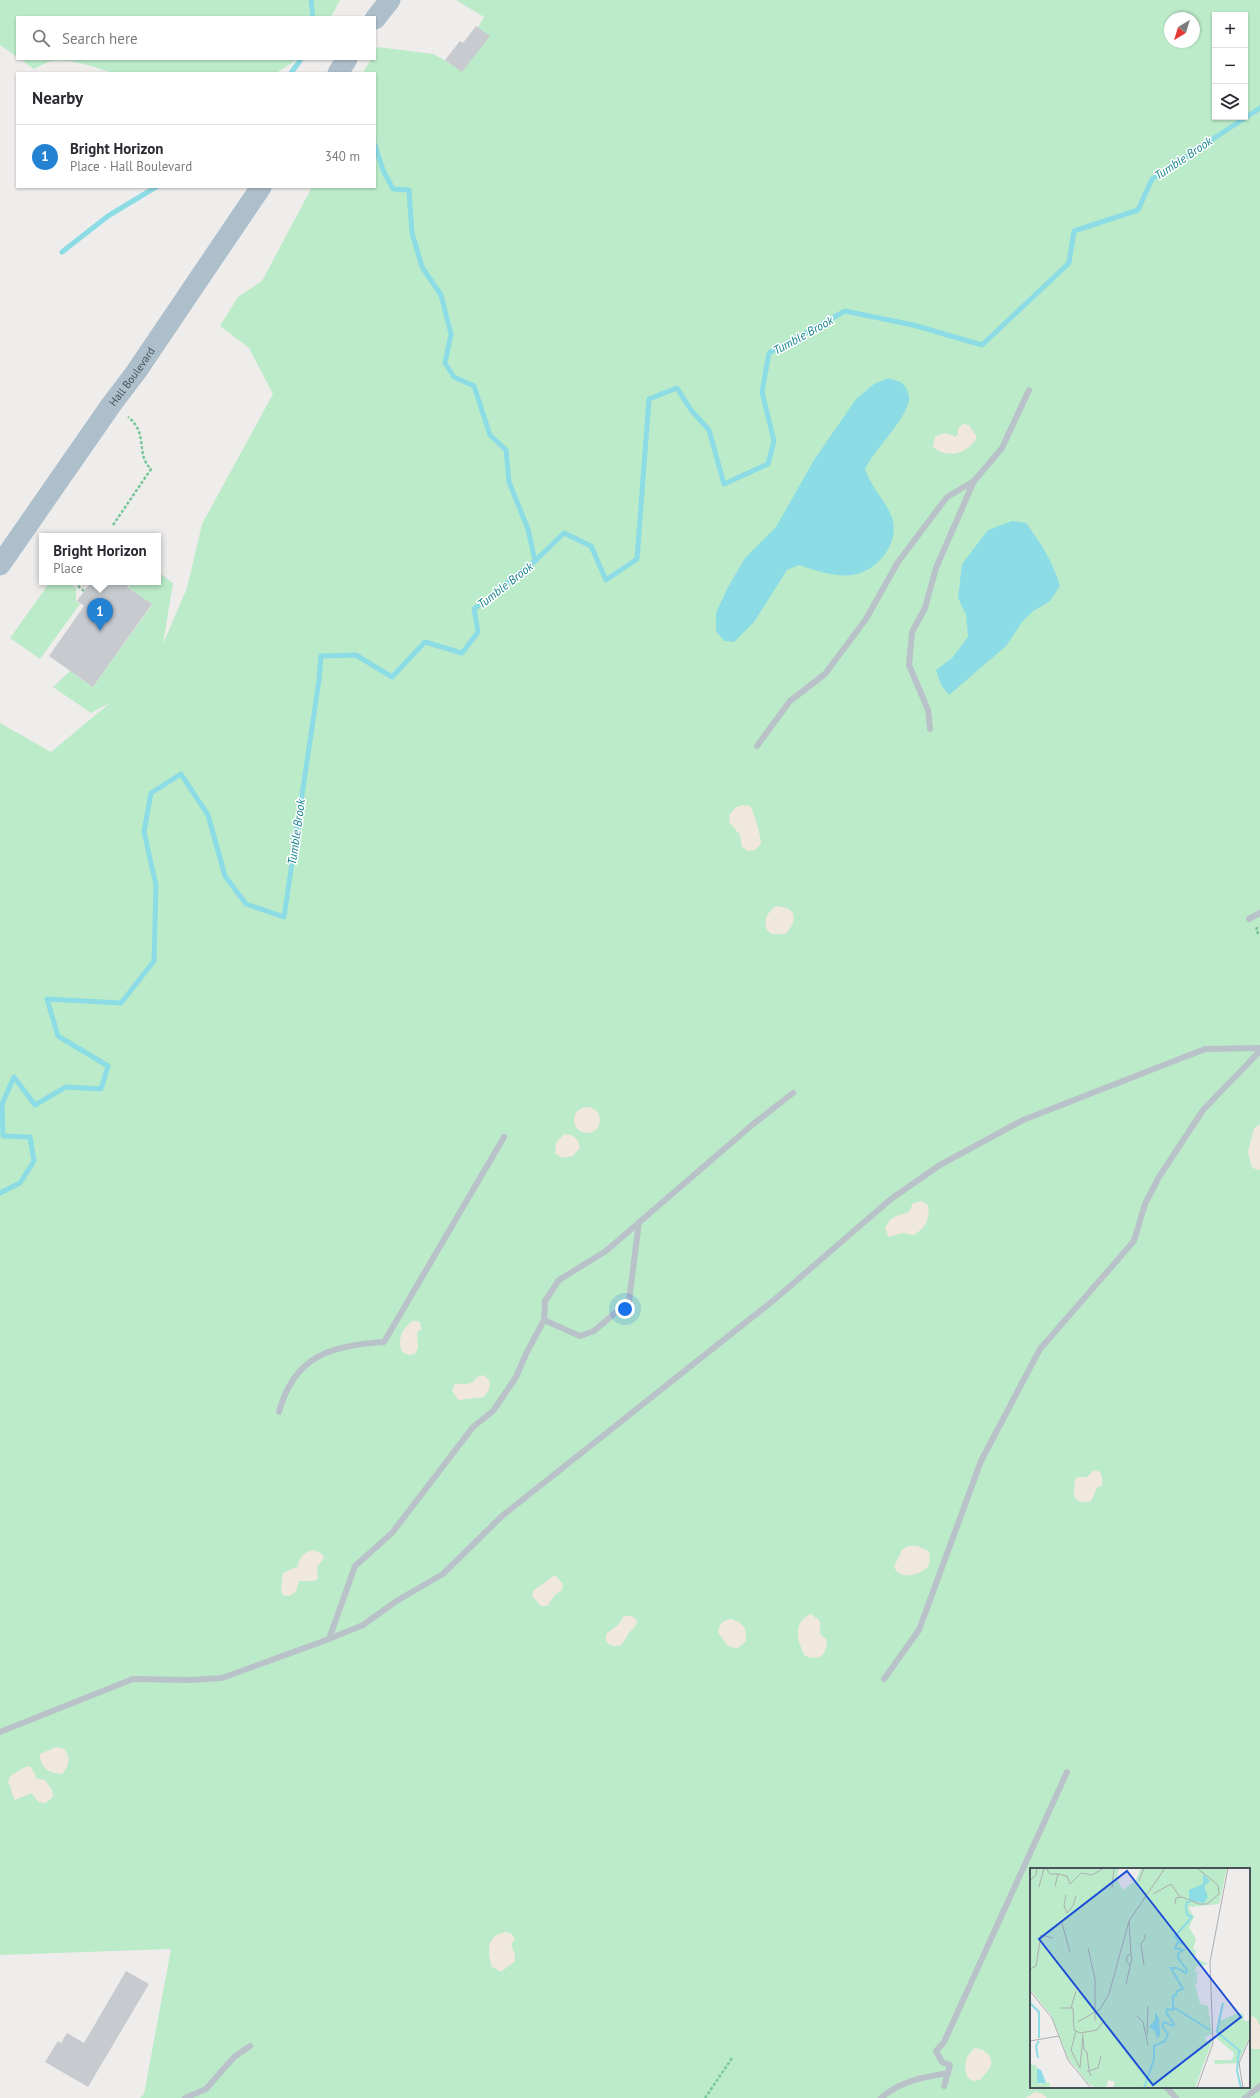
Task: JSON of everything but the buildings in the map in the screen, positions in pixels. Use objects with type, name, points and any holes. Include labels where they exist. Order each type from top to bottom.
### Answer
[{"type":"main road","points":[[376,18],[390,0]]},
{"type":"main road","points":[[339,72],[346,60]]},
{"type":"main road","name":"Hall Boulevard","points":[[0,565],[111,405],[136,372],[260,188]]},
{"type":"lane","points":[[930,729],[928,710],[908,665],[912,632],[925,608],[936,568],[974,481],[1002,448],[1029,390]]},
{"type":"lane","points":[[757,746],[790,701],[825,674],[866,619],[898,562],[947,497],[974,481]]},
{"type":"lane","points":[[1249,919],[1260,913]]},
{"type":"lane","points":[[0,1732],[133,1679],[190,1680],[222,1678],[364,1626],[398,1600],[443,1574],[502,1516],[774,1300],[891,1199],[940,1165],[1023,1120],[1205,1049],[1260,1050]]},
{"type":"lane","points":[[884,1679],[919,1630],[981,1461],[1040,1349],[1134,1241],[1145,1204],[1171,1159],[1203,1110],[1260,1050]]},
{"type":"lane","points":[[329,1639],[355,1566],[392,1533],[473,1427],[493,1411],[516,1378],[526,1354],[544,1320],[545,1300],[559,1280],[606,1252],[752,1124],[793,1093]]},
{"type":"lane","points":[[278,1412],[284,1392],[304,1365],[332,1350],[361,1343],[384,1342],[504,1137]]},
{"type":"lane","points":[[544,1320],[580,1336],[594,1331],[629,1301],[639,1222]]},
{"type":"lane","points":[[944,2086],[950,2065],[942,2062],[936,2052],[944,2042],[1067,1772]]},
{"type":"lane","points":[[185,2098],[206,2089],[234,2057],[250,2046]]},
{"type":"lane","points":[[881,2098],[887,2093],[918,2078],[948,2073]]},
{"type":"lane","points":[[1246,2098],[1260,2086]]},
{"type":"lane","points":[[1167,2088],[1176,2098]]},
{"type":"path","points":[[113,525],[151,469],[146,464],[144,459],[140,431],[128,417]]},
{"type":"path","points":[[77,585],[84,591]]},
{"type":"path","points":[[705,2098],[732,2058]]},
{"type":"green space","points":[[0,0],[340,0],[332,16],[16,16],[16,56],[0,45]]},
{"type":"green space","points":[[456,0],[1260,0],[1260,2098],[140,2098],[144,2094],[171,1949],[0,1955],[0,723],[51,752],[111,702],[91,713],[53,687],[70,671],[93,687],[152,605],[129,588],[129,585],[161,585],[161,574],[173,583],[163,644],[187,588],[202,524],[273,394],[249,348],[220,326],[238,297],[262,281],[311,188],[376,188],[376,72],[364,72],[370,60],[376,60],[376,50],[378,47],[433,54],[456,66],[484,17]]},
{"type":"green space","points":[[21,60],[296,60],[278,72],[110,72],[69,61],[49,62],[34,69]]},
{"type":"green space","points":[[48,585],[72,585],[76,588],[76,601],[80,604],[40,659],[10,638]]},
{"type":"sand","points":[[963,424],[969,425],[977,437],[964,451],[951,454],[939,451],[933,447],[935,437],[945,433],[955,437],[958,434],[958,428]]},
{"type":"sand","points":[[743,805],[750,806],[759,830],[761,844],[755,850],[748,851],[742,847],[740,835],[729,822],[730,814],[736,807]]},
{"type":"sand","points":[[776,906],[787,908],[793,913],[794,920],[785,934],[772,934],[767,930],[765,922],[767,916]]},
{"type":"sand","points":[[587,1107],[596,1111],[600,1120],[596,1129],[587,1133],[578,1129],[574,1120],[578,1111]]},
{"type":"sand","points":[[1260,1124],[1260,1170],[1252,1168],[1248,1152],[1254,1128]]},
{"type":"sand","points":[[564,1134],[575,1137],[580,1148],[573,1156],[562,1158],[555,1153],[556,1143]]},
{"type":"sand","points":[[922,1201],[928,1205],[929,1210],[928,1219],[924,1226],[914,1235],[902,1233],[889,1237],[885,1229],[889,1221],[894,1217],[909,1212],[913,1203]]},
{"type":"sand","points":[[412,1321],[419,1321],[422,1329],[417,1332],[418,1348],[415,1354],[410,1355],[401,1350],[400,1342],[403,1331]]},
{"type":"sand","points":[[484,1375],[490,1382],[489,1390],[484,1397],[458,1400],[452,1390],[455,1384],[468,1384],[477,1377]]},
{"type":"sand","points":[[1094,1470],[1100,1472],[1102,1476],[1102,1485],[1097,1488],[1091,1501],[1078,1501],[1074,1493],[1076,1478],[1087,1477]]},
{"type":"sand","points":[[908,1546],[917,1546],[929,1551],[930,1562],[927,1568],[923,1571],[905,1575],[901,1574],[894,1567],[902,1550]]},
{"type":"sand","points":[[313,1550],[322,1554],[324,1558],[317,1567],[318,1579],[314,1581],[299,1581],[296,1592],[289,1596],[283,1595],[281,1590],[283,1573],[297,1567],[302,1556]]},
{"type":"sand","points":[[555,1575],[563,1584],[562,1590],[555,1595],[547,1606],[541,1606],[532,1596],[533,1591]]},
{"type":"sand","points":[[811,1614],[820,1621],[820,1634],[827,1640],[822,1656],[815,1658],[805,1656],[798,1638],[801,1622],[805,1617]]},
{"type":"sand","points":[[624,1616],[631,1616],[637,1620],[636,1625],[619,1646],[613,1646],[606,1642],[606,1634],[618,1625]]},
{"type":"sand","points":[[732,1619],[744,1627],[746,1633],[746,1641],[737,1649],[727,1645],[718,1632],[722,1622]]},
{"type":"sand","points":[[56,1747],[65,1749],[69,1759],[67,1767],[62,1774],[53,1773],[46,1769],[41,1763],[40,1759],[40,1754]]},
{"type":"sand","points":[[27,1766],[32,1768],[37,1779],[45,1780],[52,1790],[53,1797],[45,1803],[38,1802],[32,1793],[15,1800],[14,1798],[8,1782],[10,1776]]},
{"type":"sand","points":[[506,1932],[512,1934],[515,1940],[511,1944],[515,1955],[515,1961],[501,1972],[492,1967],[489,1950],[491,1940],[499,1934]]},
{"type":"sand","points":[[1250,2015],[1256,2018],[1260,2026],[1260,2049],[1250,2049]]},
{"type":"sand","points":[[975,2048],[988,2054],[991,2064],[989,2070],[980,2080],[973,2081],[968,2078],[965,2065],[969,2054]]},
{"type":"sand","points":[[1035,2092],[1041,2093],[1047,2098],[1026,2098]]},
{"type":"water","points":[[888,378],[903,384],[908,392],[909,401],[901,419],[870,460],[865,469],[871,482],[888,509],[894,525],[891,544],[886,553],[871,567],[863,572],[853,575],[832,574],[799,565],[787,570],[754,622],[734,642],[724,641],[716,631],[716,613],[727,589],[745,558],[776,527],[814,460],[856,399],[874,384]]},
{"type":"water","points":[[1012,521],[1026,523],[1046,553],[1054,568],[1060,586],[1050,601],[1032,612],[1023,621],[1006,646],[949,695],[941,685],[936,670],[952,658],[968,637],[966,615],[958,598],[962,564],[988,530]]},
{"type":"waterway","points":[[311,0],[313,16]]},
{"type":"waterway","points":[[292,72],[300,60]]},
{"type":"waterway","name":"Tumble Brook","points":[[0,1193],[20,1183],[34,1161],[30,1137],[3,1136],[2,1104],[14,1077],[35,1105],[66,1087],[101,1089],[108,1066],[58,1036],[47,999],[121,1003],[154,961],[156,885],[144,832],[151,793],[181,774],[208,815],[225,876],[246,904],[284,917],[319,680],[321,656],[356,655],[392,677],[425,642],[462,653],[478,632],[474,609],[535,561],[564,533],[591,546],[606,580],[637,559],[649,399],[677,388],[691,410],[709,430],[724,484],[768,464],[774,441],[762,392],[769,353],[845,311],[913,325],[982,345],[1069,263],[1074,231],[1138,210],[1152,179],[1260,108]]},
{"type":"waterway","points":[[376,148],[383,170],[393,189],[409,190],[412,233],[422,267],[441,295],[451,334],[445,363],[454,377],[474,386],[490,435],[506,450],[509,482],[528,529],[535,561]]},
{"type":"waterway","points":[[62,252],[108,216],[154,188]]},
{"type":"place","name":"Bright Horizon","points":[[100,631]]}]
